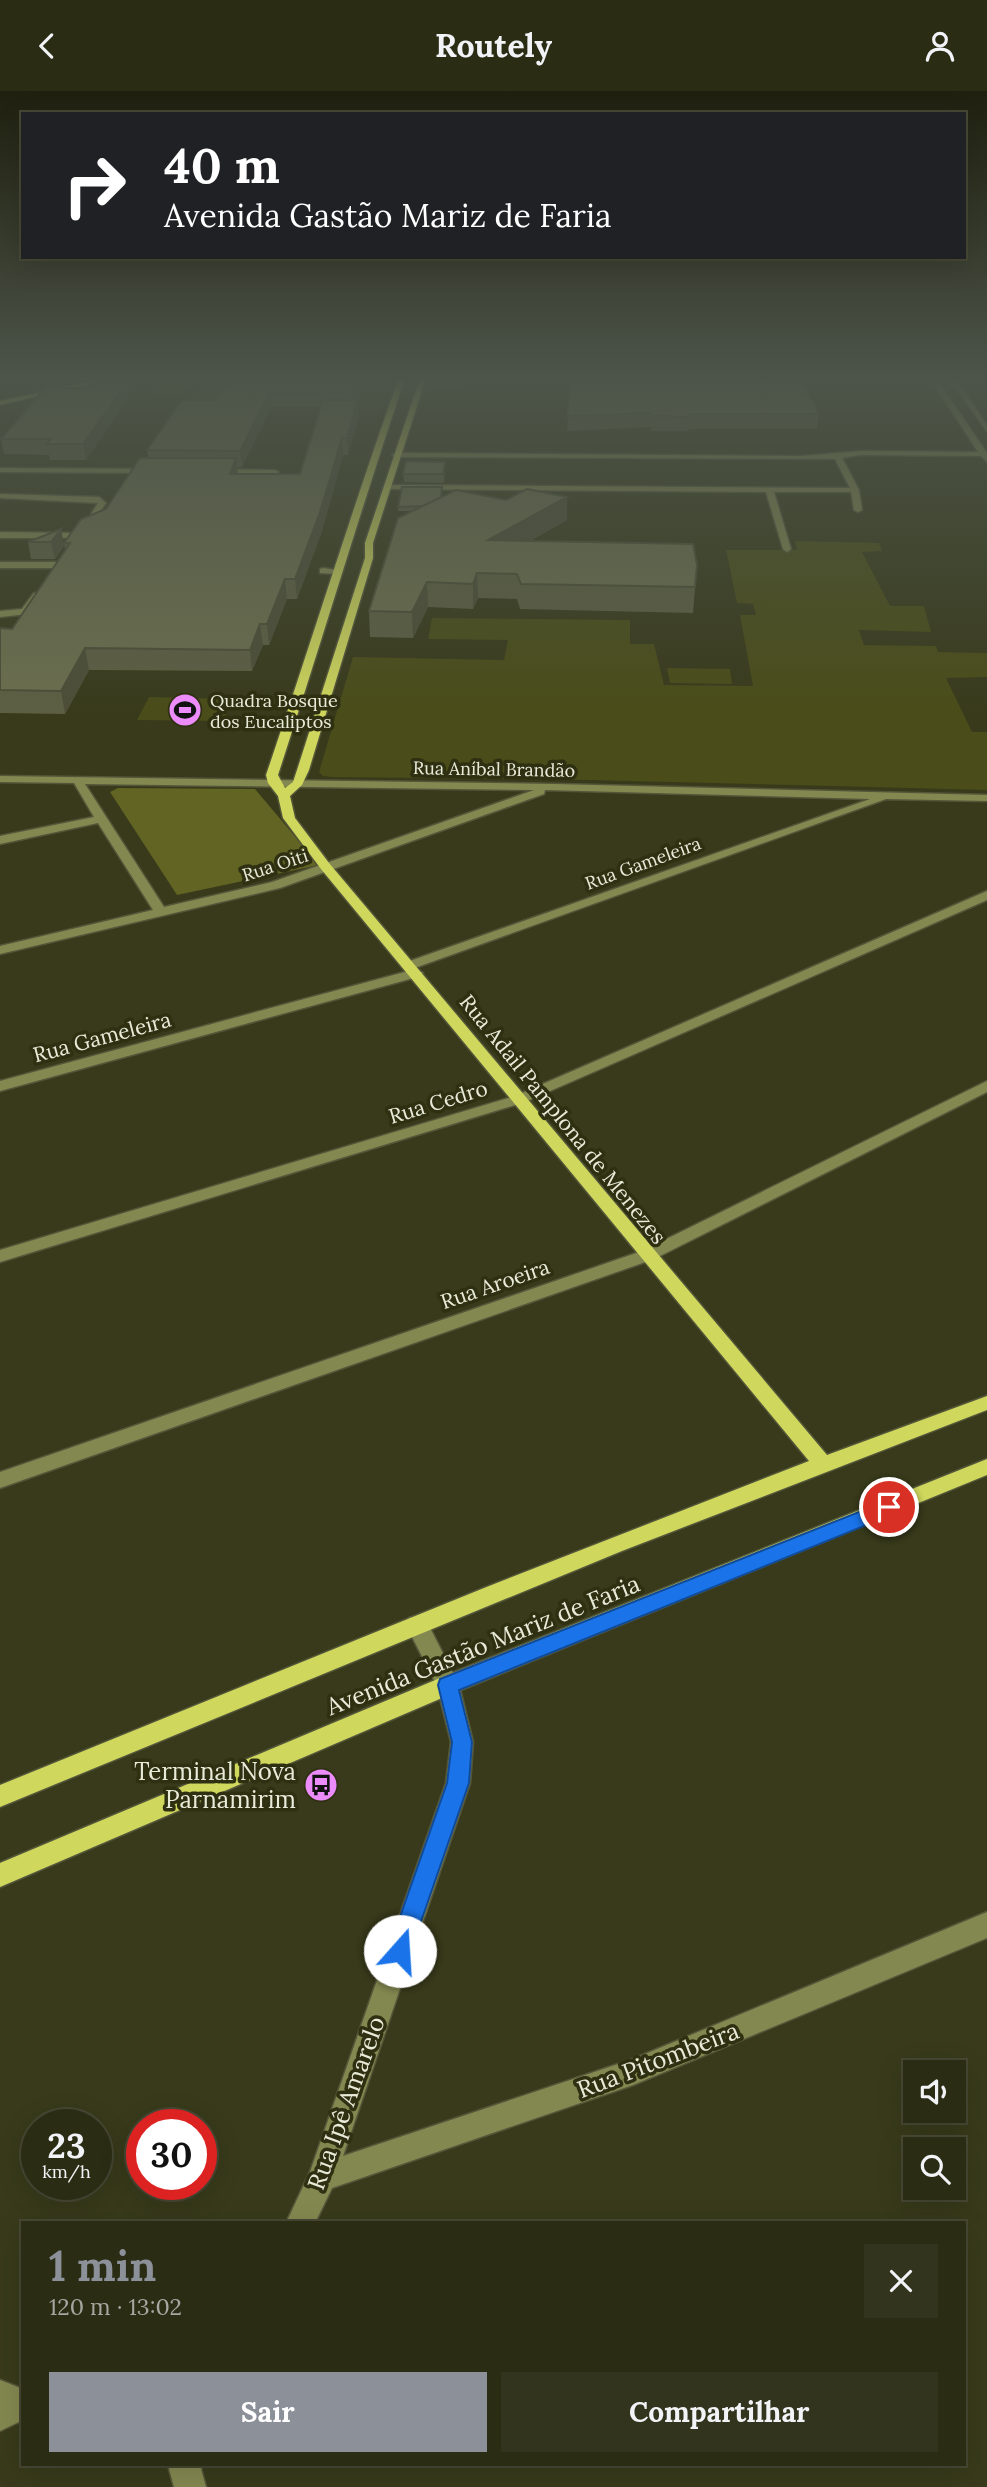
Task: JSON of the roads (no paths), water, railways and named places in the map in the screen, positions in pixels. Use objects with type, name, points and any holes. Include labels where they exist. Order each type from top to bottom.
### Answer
[{"type":"main road","points":[[362,493],[340,571],[272,775],[279,789],[298,783],[327,690],[327,662],[359,589],[382,501],[381,493]]},
{"type":"main road","points":[[376,493],[382,501]]},
{"type":"main road","points":[[334,589],[359,589]]},
{"type":"main road","points":[[315,648],[320,652],[317,660],[327,662]]},
{"type":"main road","points":[[306,675],[322,677],[323,687],[327,690]]},
{"type":"main road","name":"Rua Adail Pamplona de Menezes","points":[[279,789],[289,818],[325,866],[822,1463]]},
{"type":"main road","name":"Avenida Gastão Mariz de Faria","points":[[0,1796],[822,1463],[987,1403]]},
{"type":"main road","name":"Avenida Gastão Mariz de Faria","points":[[0,1875],[448,1685],[987,1467]]},
{"type":"street","points":[[770,493],[788,549]]},
{"type":"street","points":[[855,493],[858,510]]},
{"type":"street","points":[[0,496],[94,497],[102,501],[72,546]]},
{"type":"street","points":[[0,535],[79,536]]},
{"type":"street","points":[[50,576],[65,555]]},
{"type":"street","points":[[0,565],[58,565]]},
{"type":"street","points":[[323,571],[340,571]]},
{"type":"street","points":[[4,614],[25,612],[43,587]]},
{"type":"street","points":[[0,779],[279,789]]},
{"type":"street","points":[[78,781],[161,913]]},
{"type":"street","name":"Rua Aníbal Brandão","points":[[298,783],[987,798]]},
{"type":"street","name":"Rua Oiti","points":[[0,950],[276,885],[554,787]]},
{"type":"street","name":"Rua Gameleira","points":[[0,1086],[413,970],[890,796]]},
{"type":"street","points":[[0,840],[100,819]]},
{"type":"street","name":"Rua Cedro","points":[[0,1256],[520,1099],[987,895]]},
{"type":"street","name":"Rua Aroeira","points":[[0,1480],[648,1255],[987,1086]]},
{"type":"street","name":"Rua Ipê Amarelo","points":[[301,2221],[321,2177],[458,1783],[462,1742],[448,1685],[417,1625]]},
{"type":"street","name":"Rua Pitombeira","points":[[321,2177],[633,2072],[987,1925]]},
{"type":"place","name":"Quadra Bosque dos Eucaliptos","points":[[185,710]]},
{"type":"place","name":"Terminal Nova Parnamirim","points":[[321,1785]]}]
